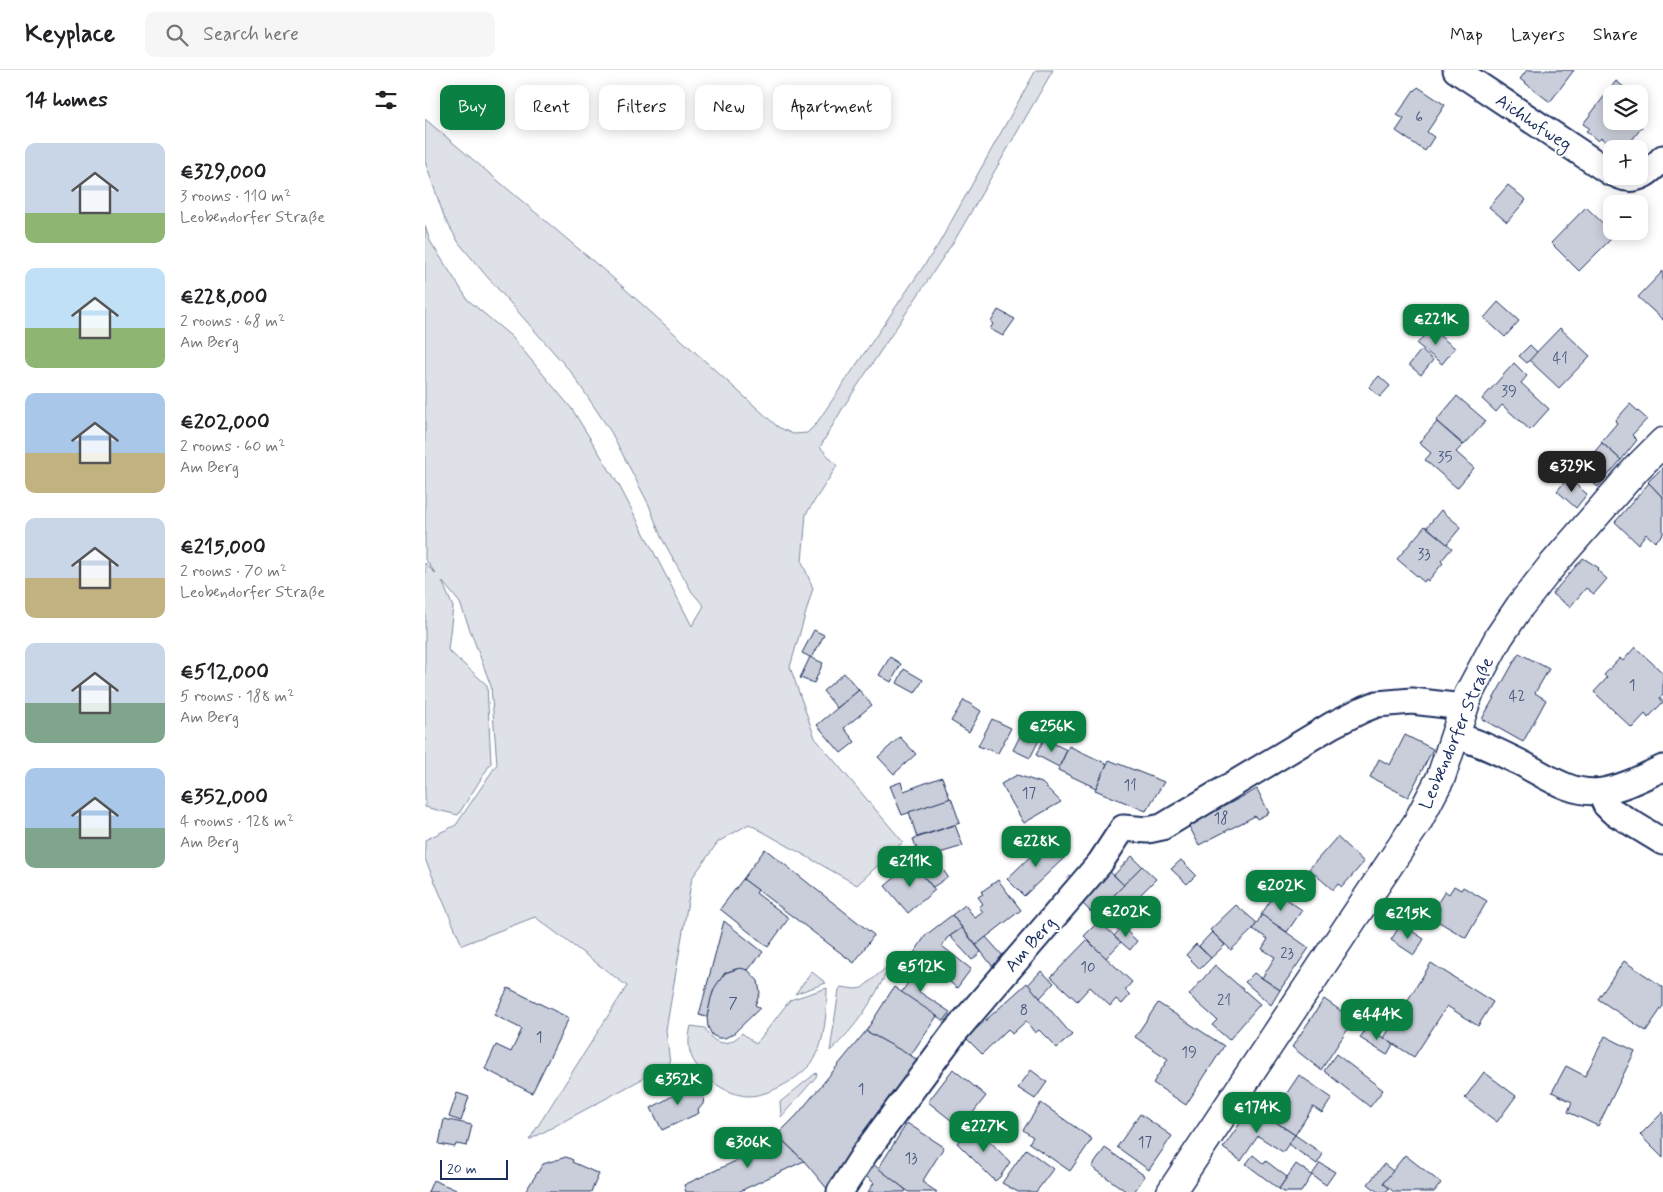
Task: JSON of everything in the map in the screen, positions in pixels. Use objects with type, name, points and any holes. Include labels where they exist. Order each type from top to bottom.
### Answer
[{"type":"main road","name":"Leobendorfer Straße","points":[[1171,1192],[1417,823],[1441,777],[1463,707],[1487,658],[1524,601],[1624,482],[1663,442]]},
{"type":"street","name":"Aichhofweg","points":[[1457,70],[1603,168]]},
{"type":"street","points":[[1648,172],[1663,158]]},
{"type":"street","name":"Am Berg","points":[[840,1192],[865,1153],[953,1033],[1100,863],[1123,828],[1148,830],[1161,827],[1332,725],[1377,704],[1412,701],[1463,707]]},
{"type":"street","points":[[1455,736],[1474,742],[1571,788],[1585,791],[1600,792],[1627,784],[1663,768]]},
{"type":"street","points":[[1600,792],[1606,805],[1613,811],[1663,842]]},
{"type":"shaded area","points":[[1036,70],[1053,70],[956,238],[844,406],[820,447],[837,466],[806,514],[802,562],[813,588],[790,667],[815,738],[903,842],[857,885],[749,824],[718,842],[692,878],[666,1030],[670,1064],[529,1140],[627,986],[535,917],[462,945],[425,859],[425,840],[456,825],[497,764],[491,686],[460,603],[442,581],[453,607],[448,650],[487,685],[491,763],[458,815],[425,807],[425,563],[436,574],[425,559],[425,226],[430,241],[468,300],[512,337],[572,409],[620,487],[692,626],[704,606],[692,592],[661,537],[649,505],[611,432],[571,372],[459,243],[445,219],[425,162],[425,119],[613,278],[778,427],[793,434],[807,433],[816,424],[938,245]]},
{"type":"shaded area","points":[[888,966],[884,979],[864,1012],[848,1033],[830,1051],[841,987],[862,988]]},
{"type":"shaded area","points":[[812,972],[826,983],[795,994]]},
{"type":"shaded area","points":[[827,988],[825,1025],[818,1053],[802,1073],[785,1084],[766,1093],[748,1096],[739,1095],[713,1082],[698,1068],[693,1060],[689,1045],[691,1026],[705,1028],[717,1042],[727,1043],[742,1033],[756,1044],[790,1000]]},
{"type":"shaded area","points":[[816,1073],[816,1077],[781,1117],[780,1102]]},
{"type":"building","points":[[1527,70],[1574,70],[1550,102],[1520,79]]},
{"type":"building","points":[[1616,81],[1621,85],[1613,85]]},
{"type":"building","points":[[1418,87],[1445,105],[1427,132],[1434,137],[1425,151],[1396,131],[1404,119],[1397,115]]},
{"type":"building","points":[[1603,98],[1603,130],[1640,130],[1632,140],[1604,140],[1601,138],[1598,141],[1586,131],[1589,128],[1583,124]]},
{"type":"building","points":[[1508,185],[1526,200],[1507,222],[1489,207]]},
{"type":"building","points":[[1586,207],[1603,223],[1603,240],[1610,240],[1579,271],[1551,243]]},
{"type":"building","points":[[1663,271],[1663,320],[1638,297]]},
{"type":"building","points":[[1498,302],[1519,321],[1505,337],[1484,318]]},
{"type":"building","points":[[998,310],[1015,319],[1003,336],[990,329],[993,324],[991,322]]},
{"type":"building","points":[[1430,328],[1455,348],[1442,364],[1417,344]]},
{"type":"building","points":[[1560,328],[1590,356],[1559,388],[1529,360]]},
{"type":"building","points":[[1530,345],[1537,352],[1527,363],[1519,356]]},
{"type":"building","points":[[1421,350],[1433,360],[1421,375],[1409,365]]},
{"type":"building","points":[[1514,363],[1527,376],[1521,383],[1549,409],[1530,430],[1502,405],[1496,412],[1482,399]]},
{"type":"building","points":[[1379,376],[1390,386],[1380,397],[1369,387]]},
{"type":"building","points":[[1457,396],[1486,421],[1464,445],[1436,421]]},
{"type":"building","points":[[1630,404],[1647,419],[1632,435],[1637,440],[1621,460],[1601,442],[1617,423],[1615,421]]},
{"type":"building","points":[[1437,422],[1463,445],[1456,452],[1474,468],[1457,488],[1425,460],[1431,453],[1419,443]]},
{"type":"building","points":[[1602,443],[1621,460],[1598,487],[1578,471]]},
{"type":"building","points":[[1663,467],[1663,498],[1648,482]]},
{"type":"building","points":[[1568,478],[1587,494],[1576,508],[1557,491]]},
{"type":"building","points":[[1649,483],[1663,498],[1663,534],[1655,542],[1646,534],[1638,544],[1615,522]]},
{"type":"building","points":[[1441,510],[1461,527],[1447,544],[1427,527]]},
{"type":"building","points":[[1425,526],[1452,548],[1441,561],[1443,563],[1428,581],[1426,579],[1424,582],[1397,559]]},
{"type":"building","points":[[1583,558],[1599,568],[1597,570],[1607,579],[1594,594],[1586,588],[1570,607],[1552,594]]},
{"type":"building","points":[[814,630],[824,635],[812,658],[802,653]]},
{"type":"building","points":[[1635,647],[1663,673],[1663,695],[1660,698],[1663,702],[1648,718],[1645,714],[1632,728],[1594,692],[1607,678],[1604,675],[1620,658],[1623,661]]},
{"type":"building","points":[[1519,653],[1549,669],[1535,693],[1546,700],[1523,742],[1482,719]]},
{"type":"building","points":[[810,657],[823,663],[814,683],[800,678]]},
{"type":"building","points":[[890,657],[901,664],[891,682],[879,675]]},
{"type":"building","points":[[904,669],[923,680],[915,693],[897,683]]},
{"type":"building","points":[[844,673],[859,690],[837,708],[823,691]]},
{"type":"building","points":[[859,690],[872,705],[844,728],[855,742],[841,753],[817,725]]},
{"type":"building","points":[[964,700],[981,711],[969,732],[951,721]]},
{"type":"building","points":[[992,719],[1011,728],[998,753],[978,746]]},
{"type":"building","points":[[1022,732],[1039,740],[1030,758],[1013,750]]},
{"type":"building","points":[[1405,735],[1433,749],[1408,797],[1370,777],[1379,759],[1390,765]]},
{"type":"building","points":[[900,737],[916,754],[894,774],[878,757]]},
{"type":"building","points":[[1044,739],[1067,750],[1059,767],[1036,755]]},
{"type":"building","points":[[1069,746],[1107,764],[1096,788],[1058,770]]},
{"type":"building","points":[[1109,760],[1164,782],[1146,811],[1095,790]]},
{"type":"building","points":[[1017,775],[1042,783],[1061,802],[1024,823],[1001,784]]},
{"type":"building","points":[[942,777],[950,799],[902,815],[890,786],[901,782],[904,791]]},
{"type":"building","points":[[1257,789],[1269,813],[1257,819],[1255,816],[1199,845],[1186,820],[1218,803],[1221,808]]},
{"type":"building","points":[[951,798],[960,823],[917,837],[909,812]]},
{"type":"building","points":[[955,825],[963,846],[933,855],[948,877],[933,887],[909,860],[918,852],[913,839]]},
{"type":"building","points":[[1337,837],[1364,862],[1342,887],[1338,884],[1333,890],[1309,869]]},
{"type":"building","points":[[1047,840],[1064,858],[1024,896],[1007,879]]},
{"type":"building","points":[[765,849],[874,935],[854,963],[743,879]]},
{"type":"building","points":[[1132,856],[1142,866],[1124,885],[1114,875]]},
{"type":"building","points":[[1181,860],[1196,875],[1187,884],[1171,869]]},
{"type":"building","points":[[912,863],[935,890],[908,913],[885,886]]},
{"type":"building","points":[[1142,866],[1156,879],[1135,900],[1141,906],[1117,930],[1098,911]]},
{"type":"building","points":[[1107,869],[1124,885],[1094,915],[1078,899]]},
{"type":"building","points":[[743,879],[758,890],[756,893],[789,918],[768,947],[720,909]]},
{"type":"building","points":[[998,880],[1021,910],[976,945],[952,915],[965,905],[975,918],[983,912],[979,907],[983,904],[978,897],[983,894],[981,892]]},
{"type":"building","points":[[1454,886],[1461,890],[1463,887],[1487,901],[1466,938],[1434,919],[1440,909],[1436,906],[1445,891],[1449,894]]},
{"type":"building","points":[[1276,892],[1302,910],[1287,932],[1261,915]]},
{"type":"building","points":[[1236,905],[1257,923],[1231,950],[1210,930]]},
{"type":"building","points":[[952,915],[962,928],[947,938],[942,946],[971,969],[957,988],[914,953],[926,935]]},
{"type":"building","points":[[1262,915],[1309,948],[1280,990],[1262,978],[1275,957],[1262,949],[1268,939],[1253,929]]},
{"type":"building","points":[[724,921],[763,952],[748,970],[736,969],[725,973],[713,992],[707,1017],[699,1015]]},
{"type":"building","points":[[1099,921],[1121,942],[1106,958],[1084,936]]},
{"type":"building","points":[[1401,924],[1424,939],[1414,955],[1391,940]]},
{"type":"building","points":[[1122,927],[1137,941],[1130,950],[1114,936]]},
{"type":"building","points":[[962,928],[981,952],[972,960],[950,936]]},
{"type":"building","points":[[1212,932],[1225,945],[1211,958],[1199,946]]},
{"type":"building","points":[[986,937],[1004,957],[993,967],[976,945]]},
{"type":"building","points":[[1087,940],[1132,982],[1125,990],[1130,995],[1122,1004],[1116,999],[1110,1006],[1090,987],[1077,1001],[1051,977]]},
{"type":"building","points":[[1196,944],[1211,958],[1200,969],[1186,955]]},
{"type":"building","points":[[1624,961],[1663,987],[1663,1006],[1646,1031],[1598,999]]},
{"type":"building","points":[[1431,963],[1493,1002],[1478,1026],[1447,1006],[1414,1057],[1384,1038]]},
{"type":"building","points":[[905,964],[927,978],[918,991],[950,1012],[944,1021],[901,993],[910,980],[900,973]]},
{"type":"building","points":[[1215,965],[1260,1004],[1229,1040],[1212,1025],[1217,1020],[1189,995]]},
{"type":"building","points":[[740,968],[748,970],[758,981],[760,993],[755,1005],[760,1008],[733,1034],[725,1038],[718,1038],[712,1035],[708,1027],[707,1017],[711,998],[715,987],[725,973]]},
{"type":"building","points":[[1041,971],[1054,983],[1040,998],[1028,985]]},
{"type":"building","points":[[1254,973],[1280,990],[1271,1005],[1245,982]]},
{"type":"building","points":[[1027,983],[1072,1035],[1057,1048],[1039,1030],[1035,1033],[1026,1021],[1012,1034],[1008,1029],[982,1054],[966,1038]]},
{"type":"building","points":[[894,987],[937,1016],[910,1056],[866,1031]]},
{"type":"building","points":[[508,988],[569,1018],[532,1093],[485,1069],[496,1045],[511,1052],[522,1029],[494,1015]]},
{"type":"building","points":[[1324,999],[1354,1020],[1321,1070],[1292,1047]]},
{"type":"building","points":[[1158,1003],[1224,1046],[1186,1105],[1153,1083],[1168,1059],[1135,1037]]},
{"type":"building","points":[[1367,1027],[1393,1044],[1387,1055],[1360,1038]]},
{"type":"building","points":[[866,1031],[922,1062],[829,1191],[804,1161],[777,1135],[797,1115]]},
{"type":"building","points":[[1605,1036],[1635,1051],[1598,1126],[1568,1112],[1572,1102],[1552,1092],[1566,1066],[1585,1076]]},
{"type":"building","points":[[1336,1054],[1383,1090],[1370,1107],[1324,1071]]},
{"type":"building","points":[[953,1069],[986,1096],[961,1128],[928,1102]]},
{"type":"building","points":[[1031,1070],[1047,1082],[1035,1099],[1018,1088]]},
{"type":"building","points":[[1484,1072],[1516,1096],[1497,1122],[1465,1098]]},
{"type":"building","points":[[1299,1075],[1332,1098],[1322,1113],[1313,1107],[1295,1135],[1270,1118]]},
{"type":"building","points":[[683,1080],[688,1090],[698,1090],[702,1094],[704,1098],[703,1104],[698,1110],[699,1113],[662,1130],[651,1108],[676,1094],[672,1086]]},
{"type":"building","points":[[457,1093],[469,1097],[461,1121],[449,1117]]},
{"type":"building","points":[[1041,1103],[1092,1139],[1070,1171],[1029,1143],[1033,1137],[1023,1130]]},
{"type":"building","points":[[1252,1106],[1295,1135],[1283,1152],[1258,1136],[1241,1161],[1223,1148]]},
{"type":"building","points":[[1663,1112],[1663,1158],[1640,1135]]},
{"type":"building","points":[[1140,1114],[1172,1136],[1149,1170],[1117,1147]]},
{"type":"building","points":[[444,1119],[472,1125],[467,1146],[456,1144],[455,1147],[439,1144]]},
{"type":"building","points":[[907,1123],[944,1147],[922,1182],[937,1192],[909,1192],[878,1169]]},
{"type":"building","points":[[975,1126],[1010,1162],[995,1181],[957,1143]]},
{"type":"building","points":[[777,1135],[804,1161],[738,1192],[686,1192],[684,1185],[757,1150]]},
{"type":"building","points":[[1295,1135],[1323,1154],[1317,1164],[1288,1144]]},
{"type":"building","points":[[1105,1148],[1145,1176],[1134,1192],[1127,1192],[1092,1167]]},
{"type":"building","points":[[1026,1149],[1053,1169],[1036,1192],[1018,1192],[1002,1183]]},
{"type":"building","points":[[1253,1155],[1264,1164],[1266,1161],[1287,1177],[1279,1189],[1246,1164]]},
{"type":"building","points":[[1405,1155],[1441,1183],[1434,1192],[1394,1192],[1383,1183]]},
{"type":"building","points":[[566,1157],[573,1160],[572,1162],[599,1174],[591,1192],[525,1192],[543,1164]]},
{"type":"building","points":[[869,1161],[906,1190],[905,1192],[868,1192],[874,1183],[860,1171]]},
{"type":"building","points":[[1320,1163],[1335,1172],[1326,1185],[1312,1175]]},
{"type":"building","points":[[1296,1164],[1312,1175],[1301,1192],[1284,1192],[1279,1189]]},
{"type":"building","points":[[1384,1164],[1393,1171],[1383,1183],[1389,1188],[1386,1192],[1378,1192],[1368,1184]]},
{"type":"building","points":[[433,1180],[461,1192],[428,1192]]}]
